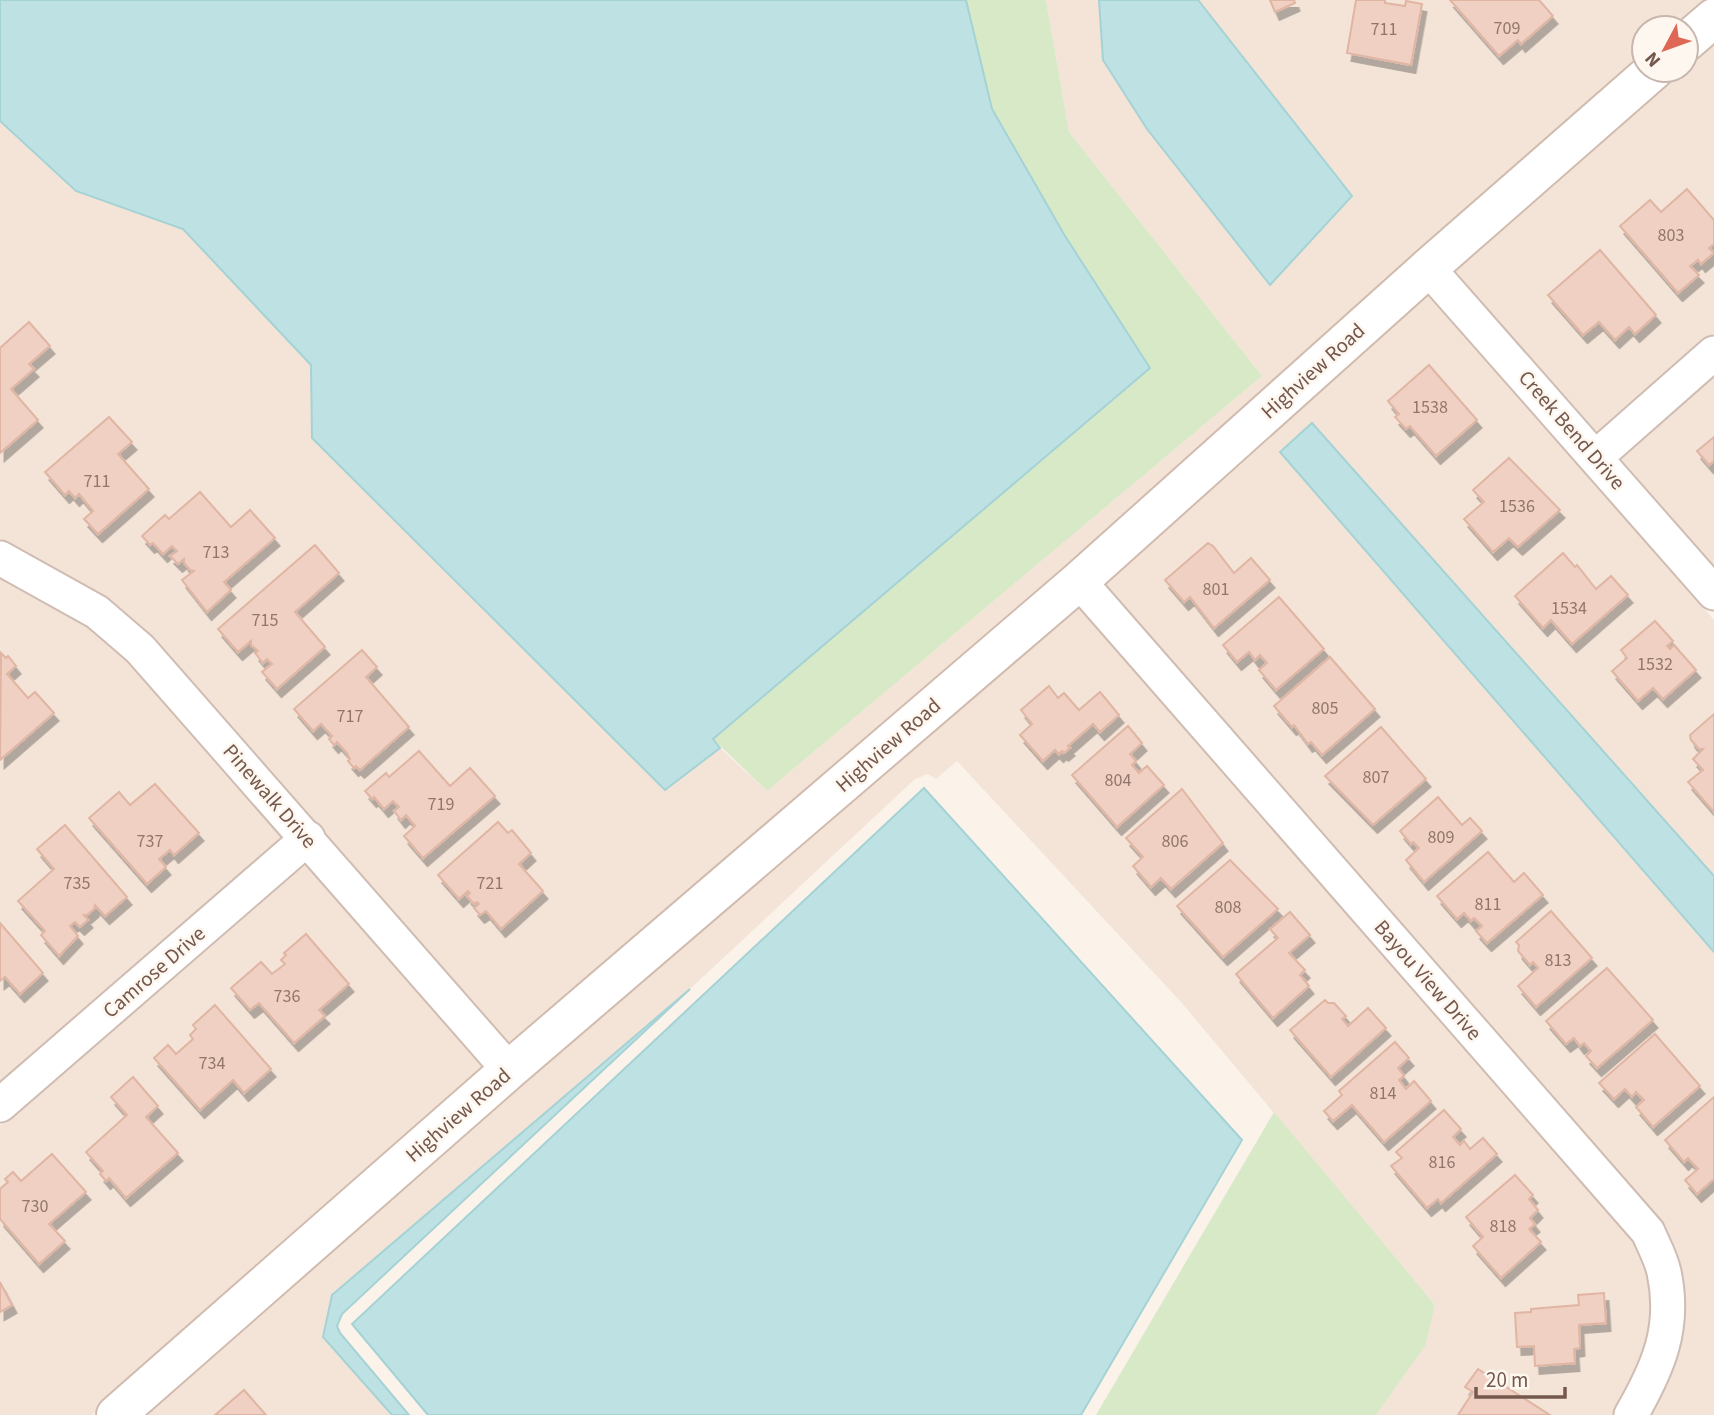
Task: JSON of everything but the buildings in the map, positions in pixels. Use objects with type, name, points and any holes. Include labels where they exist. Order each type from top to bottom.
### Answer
[{"type":"street","points":[[1700,30],[1714,18]]},
{"type":"street","name":"Highview Road","points":[[116,1415],[509,1070],[1079,582],[1638,84]]},
{"type":"street","name":"Creek Bend Drive","points":[[1429,268],[1714,593]]},
{"type":"street","points":[[1596,457],[1714,353]]},
{"type":"street","name":"Pinewalk Drive","points":[[0,558],[97,612],[140,649],[509,1070]]},
{"type":"street","name":"Bayou View Drive","points":[[1079,582],[1648,1232],[1664,1270],[1669,1307],[1665,1342],[1654,1375],[1631,1415]]},
{"type":"street","name":"Camrose Drive","points":[[0,1105],[308,838]]},
{"type":"shaded area","points":[[1046,0],[1099,0],[1103,61],[1147,129],[1352,196],[1198,0],[1711,0],[1695,14],[1630,14],[1630,70],[1069,570],[512,1046],[152,636],[107,598],[0,539],[0,121],[76,191],[183,229],[311,365],[312,438],[665,790],[720,748],[767,791],[1262,376],[1069,132]]},
{"type":"shaded area","points":[[1714,38],[1714,333],[1599,434],[1452,268],[1662,84],[1700,84],[1700,50]]},
{"type":"shaded area","points":[[1426,291],[1714,620],[1714,876],[1312,424],[1280,451],[1714,952],[1714,1415],[1649,1415],[1668,1382],[1682,1342],[1685,1303],[1681,1266],[1661,1220],[1102,581]]},
{"type":"shaded area","points":[[1714,374],[1714,566],[1619,457]]},
{"type":"shaded area","points":[[0,578],[87,626],[128,661],[285,838],[0,1085]]},
{"type":"shaded area","points":[[1076,605],[1633,1241],[1648,1276],[1652,1309],[1649,1340],[1639,1370],[1613,1415],[1376,1415],[1424,1346],[1435,1305],[1181,1002],[957,761],[936,779],[928,774],[915,779],[690,989],[332,1295],[323,1337],[392,1415],[140,1415]]},
{"type":"shaded area","points":[[305,861],[486,1069],[92,1415],[0,1415],[0,1125]]},
{"type":"green space","points":[[966,0],[1046,0],[1069,132],[1262,376],[767,791],[713,739],[1149,368],[1065,236],[992,109]]},
{"type":"green space","points":[[1274,1112],[1435,1305],[1425,1346],[1376,1415],[1096,1415]]},
{"type":"water","points":[[0,0],[966,0],[992,109],[1065,236],[1150,368],[713,739],[720,748],[665,790],[312,438],[311,365],[183,229],[76,191],[0,121]]},
{"type":"water","points":[[1099,0],[1198,0],[1352,196],[1270,285],[1147,129],[1103,60]]},
{"type":"water","points":[[1312,423],[1714,876],[1714,952],[1280,452]]},
{"type":"water","points":[[924,788],[1242,1140],[1081,1415],[428,1415],[352,1324]]},
{"type":"water","points":[[690,989],[342,1314],[337,1326],[340,1333],[409,1415],[392,1415],[323,1337],[332,1295]]}]
